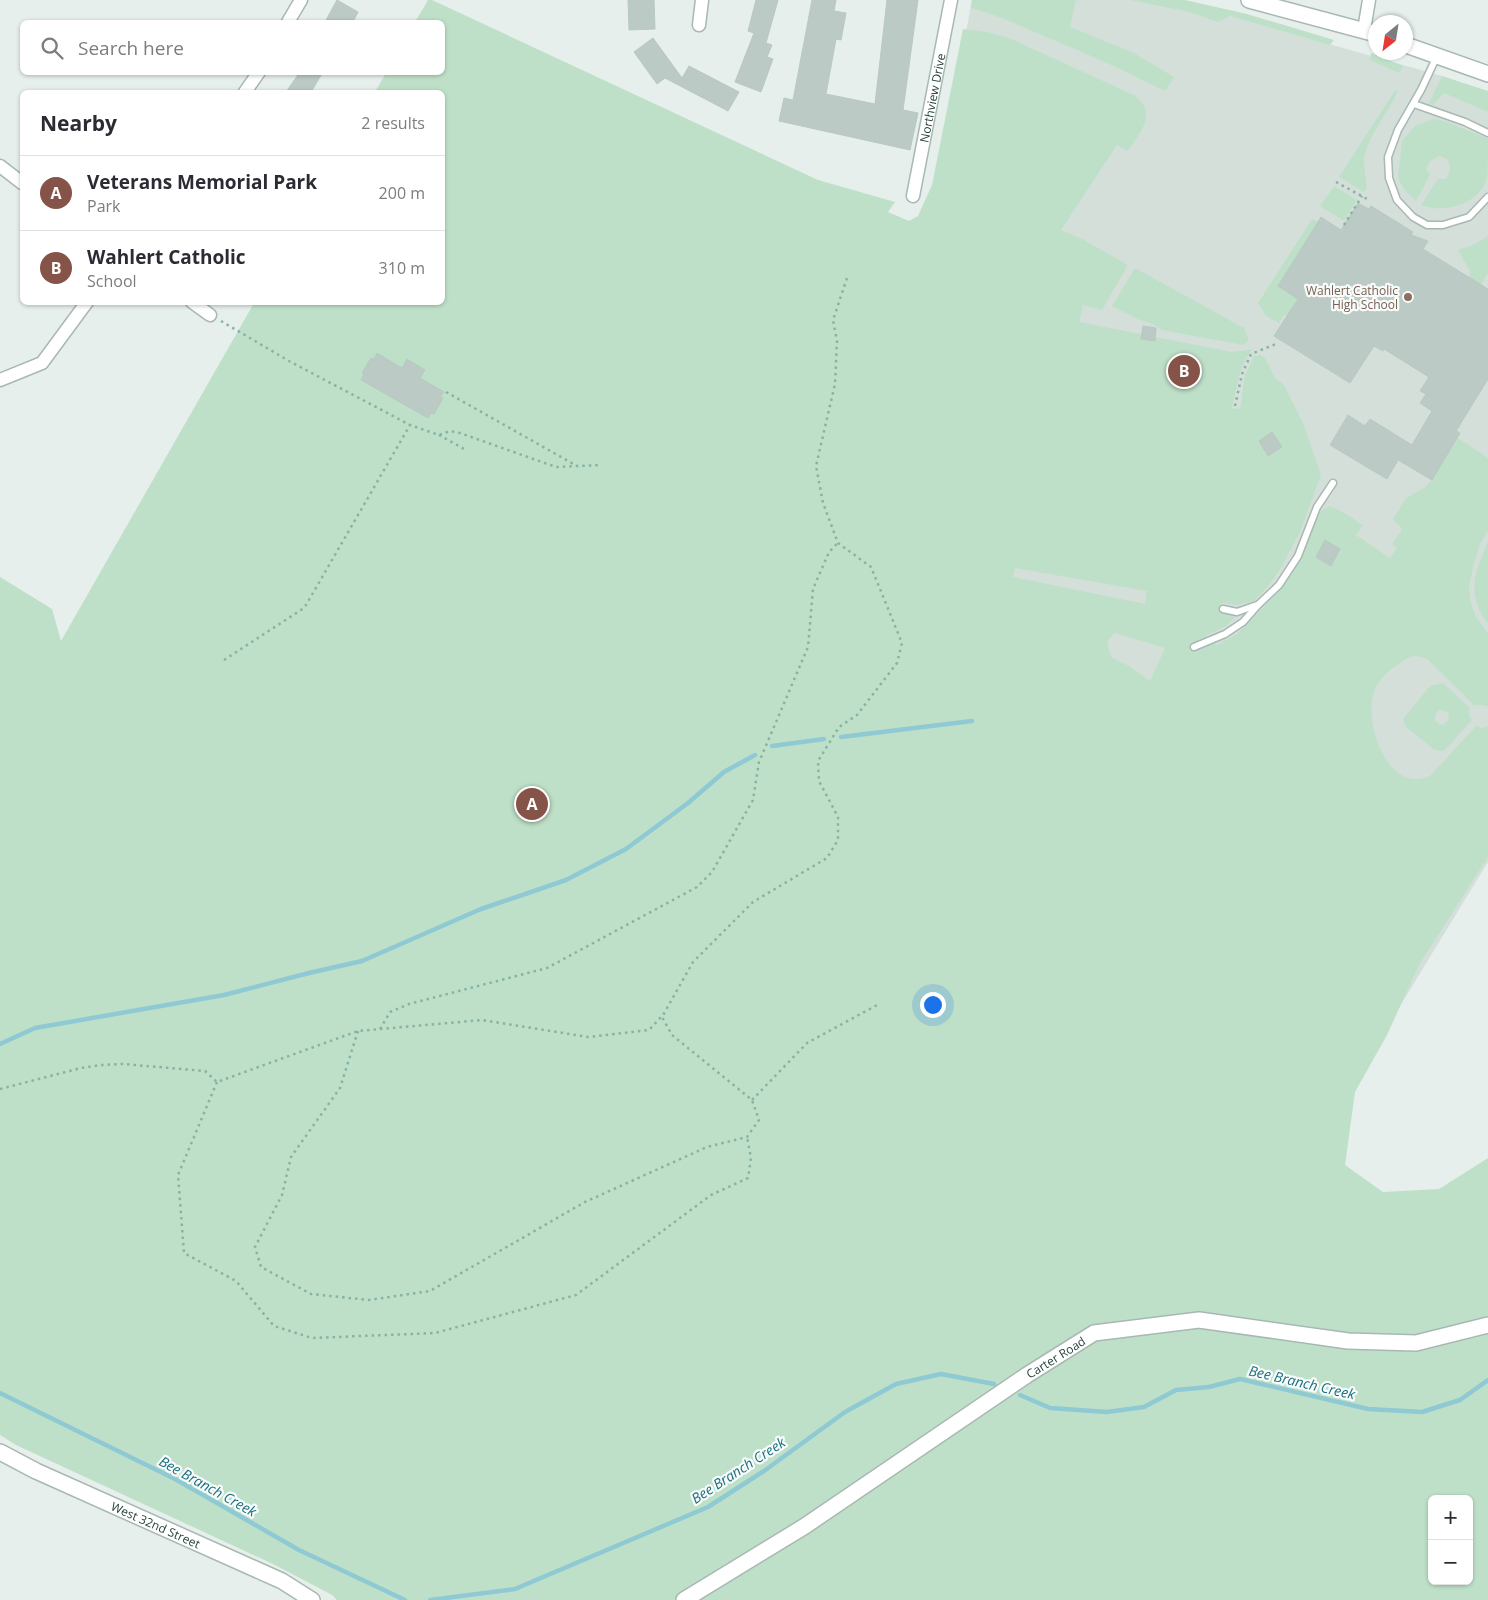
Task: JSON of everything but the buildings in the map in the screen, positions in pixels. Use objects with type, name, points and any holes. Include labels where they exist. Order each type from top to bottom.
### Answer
[{"type":"street","points":[[289,20],[301,0]]},
{"type":"street","points":[[699,25],[702,0]]},
{"type":"street","name":"Northview Drive","points":[[913,196],[951,0]]},
{"type":"street","points":[[1249,0],[1368,31]]},
{"type":"street","points":[[1369,0],[1369,15]]},
{"type":"street","points":[[1413,47],[1488,74]]},
{"type":"street","points":[[246,90],[257,75]]},
{"type":"street","points":[[0,166],[20,181]]},
{"type":"street","points":[[0,380],[42,363],[85,305]]},
{"type":"street","points":[[196,305],[210,315]]},
{"type":"street","name":"Carter Road","points":[[684,1600],[805,1526],[1027,1375],[1094,1333],[1199,1320],[1348,1342],[1416,1343],[1488,1325]]},
{"type":"street","name":"West 32nd Street","points":[[0,1452],[36,1471],[282,1581],[312,1600]]},
{"type":"lane","points":[[1438,56],[1414,104],[1398,130],[1388,157],[1389,178],[1397,200],[1413,217],[1427,225],[1443,225],[1469,217],[1488,197]]},
{"type":"lane","points":[[1414,104],[1465,122],[1488,133]]},
{"type":"lane","points":[[1194,647],[1225,634],[1242,622],[1279,586],[1298,556],[1317,507],[1333,483]]},
{"type":"lane","points":[[1223,609],[1237,612],[1258,605]]},
{"type":"path","points":[[1336,182],[1369,200]]},
{"type":"path","points":[[1344,225],[1362,196]]},
{"type":"path","points":[[746,1137],[752,1158],[748,1178],[711,1195],[576,1295],[435,1333],[312,1338],[274,1326],[236,1280],[184,1253],[178,1175],[218,1082],[358,1031],[482,1020],[588,1038],[650,1030],[662,1016],[693,962],[753,902],[827,858],[838,840],[838,818],[819,781],[818,761],[839,727],[857,716],[897,663],[902,643],[871,567],[838,543],[823,502],[816,466],[835,384],[837,341],[833,320],[848,275]]},
{"type":"path","points":[[210,315],[289,361],[410,425],[439,435],[466,450]]},
{"type":"path","points":[[1235,406],[1242,374],[1251,354],[1276,344]]},
{"type":"path","points":[[446,392],[577,466]]},
{"type":"path","points":[[224,660],[302,610],[306,605],[410,425]]},
{"type":"path","points":[[439,435],[450,431],[455,432],[556,467],[601,465]]},
{"type":"path","points":[[380,1029],[390,1012],[409,1004],[546,968],[697,887],[712,872],[754,800],[759,762],[808,646],[814,589],[829,552],[838,543]]},
{"type":"path","points":[[752,1100],[807,1042],[879,1004]]},
{"type":"path","points":[[358,1031],[340,1088],[291,1157],[282,1195],[255,1248],[261,1267],[311,1294],[369,1300],[430,1291],[585,1202],[707,1146],[746,1137],[759,1120],[752,1100],[672,1035],[662,1016]]},
{"type":"path","points":[[0,1089],[82,1068],[123,1064],[205,1071],[218,1082]]},
{"type":"shaded area","points":[[972,0],[1174,0],[1368,55],[1368,60],[1386,60],[1442,76],[1488,94],[1488,862],[1400,1006],[1112,833],[823,533],[934,202]]},
{"type":"green space","points":[[428,0],[432,0],[818,180],[895,202],[888,212],[909,221],[918,216],[932,185],[963,29],[987,32],[1009,38],[1136,96],[1146,112],[1145,124],[1142,130],[1128,151],[1117,145],[1061,230],[1082,239],[1128,265],[1102,310],[1083,305],[1079,322],[1232,352],[1253,349],[1242,369],[1232,408],[1240,409],[1245,375],[1254,356],[1261,355],[1265,358],[1275,378],[1284,385],[1303,423],[1321,475],[1300,532],[1281,568],[1270,584],[1254,601],[1237,605],[1222,603],[1219,612],[1238,614],[1226,626],[1205,636],[1217,645],[1237,634],[1280,590],[1301,559],[1309,534],[1322,510],[1330,506],[1363,525],[1356,535],[1390,558],[1397,548],[1392,544],[1402,529],[1393,519],[1406,498],[1424,488],[1432,480],[1458,438],[1488,458],[1488,531],[1480,544],[1469,587],[1475,615],[1488,633],[1488,707],[1474,705],[1427,659],[1415,656],[1390,670],[1377,685],[1373,696],[1372,710],[1376,739],[1382,753],[1390,765],[1400,774],[1412,779],[1430,776],[1476,726],[1482,728],[1488,726],[1488,857],[1419,965],[1387,1035],[1355,1092],[1345,1165],[1383,1192],[1439,1189],[1488,1158],[1488,1600],[337,1600],[332,1595],[273,1564],[16,1445],[0,1435],[0,577],[52,609],[61,641],[253,305],[445,305],[445,90],[376,90],[385,75],[445,75],[445,20],[416,20]],"holes":[[[1015,568],[1147,591],[1145,604],[1013,577]],[[1114,633],[1165,648],[1150,681],[1129,666],[1111,657],[1107,642]]]},
{"type":"green space","points":[[972,0],[1076,0],[1070,27],[1134,53],[1174,77],[1165,91],[1076,49],[1009,21],[971,8]]},
{"type":"green space","points":[[1131,0],[1185,0],[1247,14],[1334,40],[1330,45],[1230,16],[1218,22],[1189,12]]},
{"type":"green space","points":[[1370,60],[1388,60],[1403,66],[1399,73]]},
{"type":"green space","points":[[1442,76],[1488,91],[1488,112],[1444,93],[1433,105],[1429,103]]},
{"type":"green space","points":[[1398,90],[1365,152],[1364,164],[1367,188],[1364,192],[1339,177],[1394,92]]},
{"type":"green space","points":[[1433,119],[1441,120],[1488,138],[1487,178],[1483,187],[1469,201],[1450,208],[1430,208],[1421,205],[1438,179],[1445,179],[1448,174],[1450,167],[1447,159],[1440,156],[1430,161],[1426,169],[1430,175],[1416,201],[1405,191],[1398,178],[1402,141],[1415,126]]},
{"type":"green space","points":[[1334,186],[1357,200],[1344,221],[1320,206]]},
{"type":"green space","points":[[1312,219],[1318,222],[1278,286],[1298,299],[1287,316],[1284,315],[1279,323],[1266,316],[1258,303]]},
{"type":"green space","points":[[1488,236],[1488,273],[1481,285],[1469,277],[1470,271],[1458,250],[1473,245]]},
{"type":"green space","points":[[1135,268],[1244,328],[1249,340],[1243,345],[1162,330],[1153,324],[1137,319],[1112,306]]},
{"type":"green space","points":[[1488,542],[1488,624],[1477,603],[1474,583]]},
{"type":"green space","points":[[1443,683],[1470,708],[1469,715],[1472,720],[1444,751],[1435,750],[1406,727],[1403,719],[1430,686]],"holes":[[[1440,710],[1447,712],[1449,716],[1448,721],[1443,725],[1439,724],[1435,720],[1436,713]]]},
{"type":"waterway","points":[[841,737],[972,721]]},
{"type":"waterway","points":[[772,746],[824,739]]},
{"type":"waterway","points":[[0,1044],[35,1028],[224,995],[362,961],[481,909],[566,880],[626,849],[688,803],[724,772],[755,755]]},
{"type":"waterway","name":"Bee Branch Creek","points":[[430,1600],[515,1589],[708,1507],[764,1471],[845,1412],[896,1384],[941,1374],[994,1384]]},
{"type":"waterway","name":"Bee Branch Creek","points":[[1020,1395],[1050,1408],[1107,1412],[1144,1407],[1176,1390],[1209,1387],[1240,1379],[1368,1409],[1422,1412],[1460,1400],[1488,1380]]},
{"type":"waterway","name":"Bee Branch Creek","points":[[0,1393],[175,1479],[299,1550],[405,1600]]},
{"type":"place","name":"Wahlert Catholic High School","points":[[1408,297]]},
{"type":"place","name":"Wahlert Catholic","points":[[1184,371]]},
{"type":"place","name":"Veterans Memorial Park","points":[[532,804]]}]
